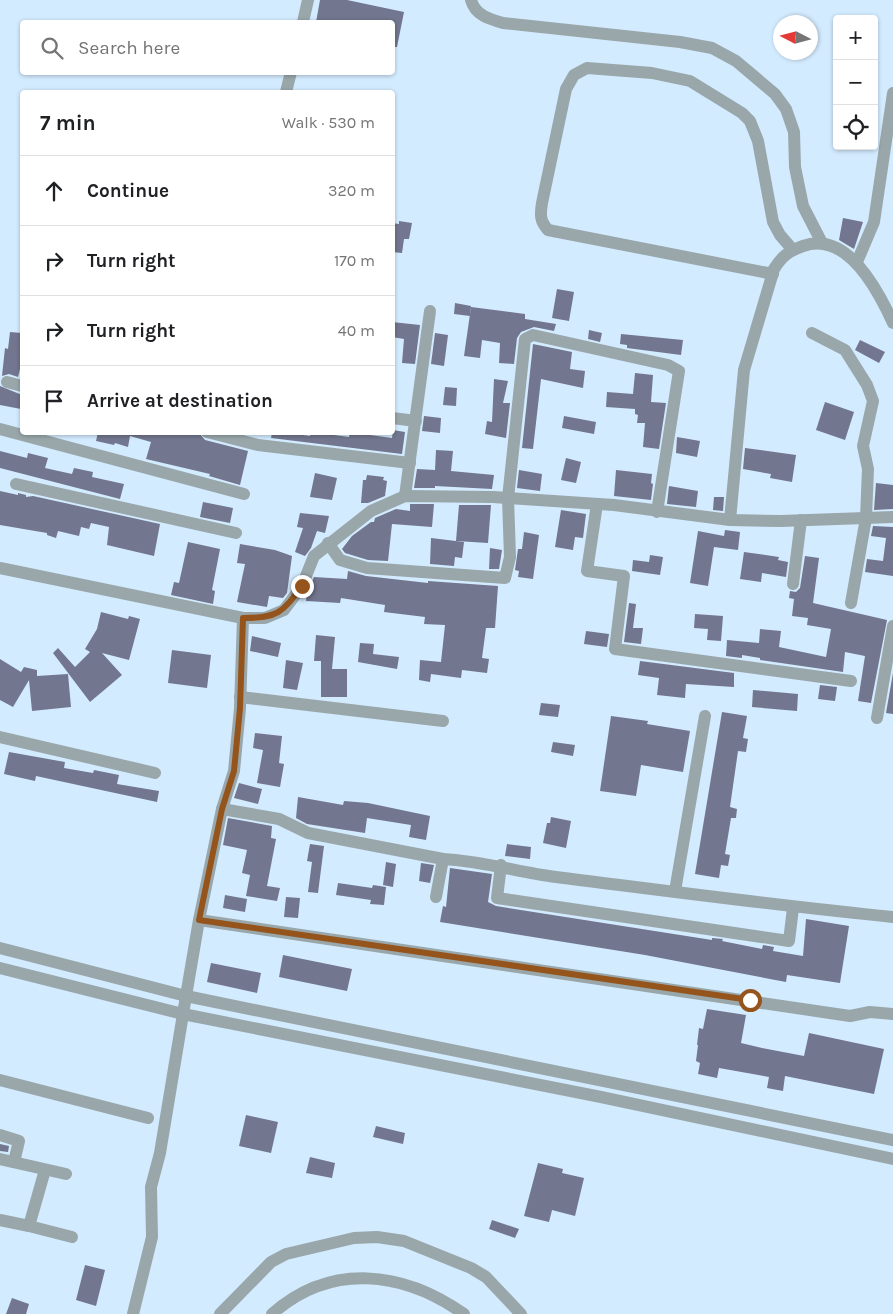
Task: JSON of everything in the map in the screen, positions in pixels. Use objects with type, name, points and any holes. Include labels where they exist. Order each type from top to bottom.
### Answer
[{"type":"street","points":[[303,20],[308,0]]},
{"type":"street","points":[[471,0],[473,8],[485,17],[503,23],[680,42],[712,48],[736,61],[775,94],[786,109],[794,132],[795,166],[803,206],[822,243]]},
{"type":"street","points":[[773,274],[548,230],[542,224],[542,203],[566,89],[574,75],[587,68],[670,76],[690,81],[742,113],[750,121],[758,141],[773,222],[780,235],[793,250]]},
{"type":"street","points":[[286,90],[290,75]]},
{"type":"street","points":[[857,262],[874,222],[893,93]]},
{"type":"street","points":[[730,520],[744,370],[773,274],[782,256],[811,244],[822,243],[844,252],[857,262],[893,323]]},
{"type":"street","points":[[405,496],[430,311]]},
{"type":"street","points":[[812,333],[845,350],[872,394],[872,408],[863,446],[868,469],[866,518],[851,603]]},
{"type":"street","points":[[328,543],[340,560],[367,568],[505,578],[510,557],[508,498],[525,339],[528,335],[668,365],[679,371],[657,512]]},
{"type":"street","points":[[7,382],[20,385]]},
{"type":"street","points":[[395,418],[416,421]]},
{"type":"street","points":[[0,429],[20,434]]},
{"type":"street","points":[[23,435],[244,494]]},
{"type":"street","points":[[233,435],[410,463]]},
{"type":"street","points":[[16,484],[236,533]]},
{"type":"street","points":[[0,568],[243,618],[265,618],[284,610],[302,586],[314,556],[328,543],[371,511],[405,496],[449,495],[596,504],[730,520],[893,517]]},
{"type":"street","points":[[596,504],[586,571],[624,576],[614,649],[851,681]]},
{"type":"street","points":[[792,584],[801,520]]},
{"type":"street","points":[[133,1314],[152,1237],[151,1187],[160,1153],[199,920],[222,809],[234,771],[240,697],[243,618]]},
{"type":"street","points":[[876,718],[893,626]]},
{"type":"street","points":[[240,697],[443,721]]},
{"type":"street","points":[[676,891],[705,716]]},
{"type":"street","points":[[0,737],[154,773]]},
{"type":"street","points":[[222,809],[279,819],[308,833],[444,859],[501,865],[546,875],[793,908],[893,917]]},
{"type":"street","points":[[436,897],[444,859]]},
{"type":"street","points":[[501,865],[497,898],[736,934],[789,941],[793,908]]},
{"type":"street","points":[[199,920],[850,1016],[875,1012],[893,1014]]},
{"type":"street","points":[[0,948],[186,996],[893,1140]]},
{"type":"street","points":[[0,968],[183,1014],[601,1097],[893,1159]]},
{"type":"street","points":[[0,1080],[148,1118]]},
{"type":"street","points":[[0,1135],[19,1141],[14,1162]]},
{"type":"street","points":[[0,1159],[66,1174]]},
{"type":"street","points":[[29,1226],[45,1170]]},
{"type":"street","points":[[0,1220],[72,1237]]},
{"type":"street","points":[[220,1314],[272,1262],[286,1254],[354,1238],[377,1237],[404,1241],[471,1268],[486,1277],[521,1314]]},
{"type":"street","points":[[272,1314],[287,1300],[320,1284],[368,1277],[398,1281],[423,1290],[464,1314]]},
{"type":"building","points":[[320,0],[347,0],[404,12],[397,47],[395,47],[395,20],[316,20]]},
{"type":"building","points":[[843,218],[863,222],[854,249],[839,240]]},
{"type":"building","points":[[399,221],[412,223],[409,239],[404,239],[402,253],[395,252],[395,223],[399,224]]},
{"type":"building","points":[[557,289],[574,292],[569,321],[552,318]]},
{"type":"building","points":[[455,303],[471,306],[470,316],[454,314]]},
{"type":"building","points":[[471,307],[525,314],[525,319],[556,324],[554,331],[534,327],[521,332],[517,338],[514,364],[499,363],[500,343],[482,340],[480,358],[464,356]]},
{"type":"building","points":[[395,322],[420,325],[415,364],[402,363],[404,339],[395,338]]},
{"type":"building","points":[[589,330],[602,333],[600,342],[588,339]]},
{"type":"building","points":[[10,332],[20,333],[20,369],[18,377],[9,374],[2,376],[5,348],[8,349]]},
{"type":"building","points":[[435,333],[448,335],[444,366],[431,364]]},
{"type":"building","points":[[621,334],[683,340],[681,355],[627,348],[627,345],[620,344]]},
{"type":"building","points":[[860,340],[885,352],[879,363],[855,350]]},
{"type":"building","points":[[533,344],[572,352],[570,369],[585,371],[583,388],[541,379],[533,449],[522,448]]},
{"type":"building","points":[[635,373],[653,375],[651,402],[666,403],[659,449],[643,447],[645,423],[637,423],[638,415],[635,414],[635,409],[606,407],[607,392],[633,394]]},
{"type":"building","points":[[494,379],[508,381],[503,403],[510,403],[506,438],[485,434],[487,421],[492,422]]},
{"type":"building","points":[[0,386],[20,394],[20,409],[0,405]]},
{"type":"building","points":[[445,387],[457,388],[456,406],[443,405]]},
{"type":"building","points":[[825,402],[854,412],[845,440],[816,430]]},
{"type":"building","points":[[424,416],[441,418],[440,433],[422,431]]},
{"type":"building","points":[[564,416],[596,422],[594,434],[562,428]]},
{"type":"building","points":[[395,430],[405,432],[402,454],[271,438],[272,435],[334,435],[349,437],[349,435],[370,435],[392,438],[392,435],[395,435]]},
{"type":"building","points":[[97,435],[201,435],[205,440],[248,451],[240,485],[209,476],[210,474],[146,459],[151,442],[130,436],[128,447],[115,443],[114,445],[96,441]]},
{"type":"building","points":[[677,437],[700,441],[697,457],[676,453]]},
{"type":"building","points":[[745,448],[796,455],[792,482],[770,478],[771,474],[743,469]]},
{"type":"building","points":[[436,450],[453,451],[451,471],[494,475],[492,489],[435,486],[435,488],[414,488],[417,469],[435,470]]},
{"type":"building","points":[[0,451],[27,458],[28,453],[48,458],[45,468],[72,474],[74,468],[93,472],[92,477],[124,484],[120,499],[0,468]]},
{"type":"building","points":[[566,458],[581,462],[576,483],[561,480]]},
{"type":"building","points":[[519,470],[542,474],[540,491],[517,488]]},
{"type":"building","points":[[616,470],[652,474],[651,500],[614,496]]},
{"type":"building","points":[[315,473],[337,478],[332,500],[310,497]]},
{"type":"building","points":[[367,475],[384,477],[383,480],[387,481],[385,496],[368,503],[361,503],[363,480],[366,480]]},
{"type":"building","points":[[876,483],[893,485],[893,509],[874,510]]},
{"type":"building","points":[[669,486],[698,491],[696,507],[667,504]]},
{"type":"building","points":[[0,491],[18,495],[18,493],[26,495],[26,497],[33,496],[160,524],[154,556],[107,545],[109,527],[91,523],[89,529],[81,527],[79,536],[58,531],[56,538],[47,535],[47,533],[0,525]]},
{"type":"building","points":[[714,497],[724,497],[723,511],[713,510]]},
{"type":"building","points":[[203,502],[233,508],[230,523],[200,517]]},
{"type":"building","points":[[410,504],[434,504],[432,527],[392,524],[388,561],[368,560],[345,553],[342,549],[352,536],[371,522],[374,522],[375,518],[396,509],[410,511]]},
{"type":"building","points":[[459,505],[491,505],[488,543],[456,541]]},
{"type":"building","points":[[561,510],[586,514],[583,538],[575,537],[573,550],[555,547]]},
{"type":"building","points":[[300,513],[329,516],[325,533],[317,531],[311,548],[305,556],[295,552],[303,528],[297,527]]},
{"type":"building","points":[[873,526],[893,527],[893,576],[865,572],[867,559],[883,561],[886,538],[871,536]]},
{"type":"building","points":[[725,530],[740,532],[738,550],[714,547],[708,586],[690,583],[698,531],[724,536]]},
{"type":"building","points":[[524,532],[539,535],[533,579],[518,577],[519,571],[515,570],[518,549],[522,549]]},
{"type":"building","points":[[431,538],[464,542],[462,558],[455,557],[454,566],[430,564]]},
{"type":"building","points":[[188,542],[220,549],[212,590],[215,591],[213,604],[171,595],[174,582],[179,583]]},
{"type":"building","points":[[240,544],[275,550],[292,556],[287,593],[283,598],[269,596],[267,607],[237,602],[245,564],[237,563]]},
{"type":"building","points":[[490,548],[502,550],[499,569],[489,569]]},
{"type":"building","points":[[744,552],[779,557],[778,560],[788,562],[786,577],[762,573],[761,582],[740,579]]},
{"type":"building","points":[[650,555],[663,557],[660,575],[632,571],[633,560],[649,562]]},
{"type":"building","points":[[805,556],[819,558],[813,603],[887,620],[871,703],[858,701],[865,656],[845,652],[843,672],[760,660],[760,658],[742,655],[742,658],[726,656],[727,640],[759,643],[760,629],[781,631],[779,647],[826,657],[831,629],[807,625],[808,618],[792,616],[794,599],[789,598],[790,591],[796,592],[800,588]]},
{"type":"building","points":[[348,571],[366,576],[428,583],[428,581],[498,586],[495,628],[486,628],[482,658],[489,659],[487,673],[462,670],[461,678],[431,674],[430,682],[419,680],[420,660],[441,662],[445,625],[424,624],[425,617],[384,612],[385,605],[341,598],[340,603],[306,601],[307,593],[314,577],[347,579]]},
{"type":"building","points":[[629,603],[636,604],[633,628],[643,628],[641,644],[624,642]]},
{"type":"building","points":[[101,612],[128,619],[129,616],[140,619],[129,660],[102,653],[122,675],[90,702],[53,653],[58,648],[75,667],[90,652],[85,649],[97,629]]},
{"type":"building","points":[[695,614],[723,616],[721,641],[707,640],[708,629],[694,628]]},
{"type":"building","points":[[586,631],[609,634],[607,647],[584,644]]},
{"type":"building","points":[[316,635],[335,637],[332,669],[347,669],[347,697],[321,697],[321,661],[314,661]]},
{"type":"building","points":[[252,636],[281,643],[278,657],[250,651]]},
{"type":"building","points":[[360,643],[374,644],[373,654],[399,657],[397,669],[358,662]]},
{"type":"building","points":[[172,650],[211,655],[207,688],[168,683]]},
{"type":"building","points":[[0,659],[21,672],[24,667],[37,670],[37,676],[68,674],[71,707],[32,711],[29,680],[13,707],[0,700]]},
{"type":"building","points":[[286,660],[303,663],[297,690],[283,688]]},
{"type":"building","points":[[640,661],[734,673],[734,687],[686,684],[685,698],[657,695],[659,678],[638,675]]},
{"type":"building","points":[[893,673],[893,714],[886,713]]},
{"type":"building","points":[[820,685],[837,687],[835,701],[818,699]]},
{"type":"building","points":[[753,690],[798,694],[797,711],[752,707]]},
{"type":"building","points":[[541,703],[560,705],[558,717],[539,715]]},
{"type":"building","points":[[722,712],[747,716],[743,738],[748,739],[746,752],[738,751],[730,807],[737,809],[736,818],[731,818],[725,854],[730,855],[728,866],[721,865],[719,878],[695,874]]},
{"type":"building","points":[[611,716],[648,721],[647,724],[690,731],[683,772],[641,765],[636,796],[600,791]]},
{"type":"building","points":[[255,733],[282,736],[279,763],[284,764],[280,787],[257,783],[263,750],[253,748]]},
{"type":"building","points":[[553,742],[575,745],[573,756],[551,752]]},
{"type":"building","points":[[9,752],[65,762],[64,768],[93,773],[94,770],[119,775],[117,784],[159,791],[157,802],[36,776],[35,781],[4,774]]},
{"type":"building","points":[[239,783],[262,789],[258,804],[234,798]]},
{"type":"building","points":[[298,797],[343,805],[344,801],[368,803],[430,816],[426,840],[409,837],[411,825],[367,818],[365,833],[307,824],[296,818]]},
{"type":"building","points":[[551,817],[571,821],[566,848],[543,843],[547,823],[550,823]]},
{"type":"building","points":[[228,818],[272,826],[271,838],[276,839],[267,886],[280,888],[277,901],[246,896],[250,875],[242,873],[247,850],[223,845]]},
{"type":"building","points":[[310,844],[324,846],[318,893],[308,892],[312,862],[307,861]]},
{"type":"building","points":[[507,844],[531,847],[530,859],[505,856]]},
{"type":"building","points":[[386,862],[396,864],[393,887],[383,885]]},
{"type":"building","points":[[421,863],[434,865],[430,883],[419,881]]},
{"type":"building","points":[[450,868],[492,874],[488,902],[496,906],[712,940],[712,938],[723,939],[722,941],[762,949],[763,945],[774,947],[773,951],[803,956],[806,919],[849,926],[840,983],[787,975],[786,982],[645,955],[440,922],[443,906],[446,907]]},
{"type":"building","points":[[338,883],[372,888],[373,885],[386,887],[384,905],[370,904],[371,900],[336,895]]},
{"type":"building","points":[[225,895],[247,899],[245,912],[223,908]]},
{"type":"building","points":[[286,897],[300,898],[298,918],[284,917]]},
{"type":"building","points":[[283,955],[352,969],[347,991],[279,977]]},
{"type":"building","points":[[211,963],[261,973],[257,993],[207,982]]},
{"type":"building","points":[[707,1009],[746,1015],[741,1043],[762,1048],[804,1056],[809,1033],[884,1049],[874,1094],[785,1076],[783,1091],[767,1088],[769,1077],[719,1068],[717,1078],[698,1074],[700,1063],[696,1061],[699,1028],[703,1029]]},
{"type":"building","points":[[246,1115],[278,1122],[271,1153],[239,1146]]},
{"type":"building","points":[[376,1126],[405,1133],[403,1144],[373,1137]]},
{"type":"building","points":[[0,1144],[9,1146],[8,1152],[0,1151]]},
{"type":"building","points":[[310,1157],[335,1163],[332,1178],[306,1173]]},
{"type":"building","points":[[538,1163],[563,1169],[562,1173],[584,1178],[575,1216],[552,1210],[549,1222],[524,1216]]},
{"type":"building","points":[[492,1220],[519,1229],[515,1238],[489,1229]]},
{"type":"building","points":[[85,1265],[105,1270],[96,1306],[76,1300]]},
{"type":"building","points":[[12,1298],[29,1304],[26,1314],[6,1314]]},
{"type":"route","points":[[302,586],[284,610],[265,618],[243,618],[240,708],[234,771],[222,809],[199,920],[750,1000]]}]
